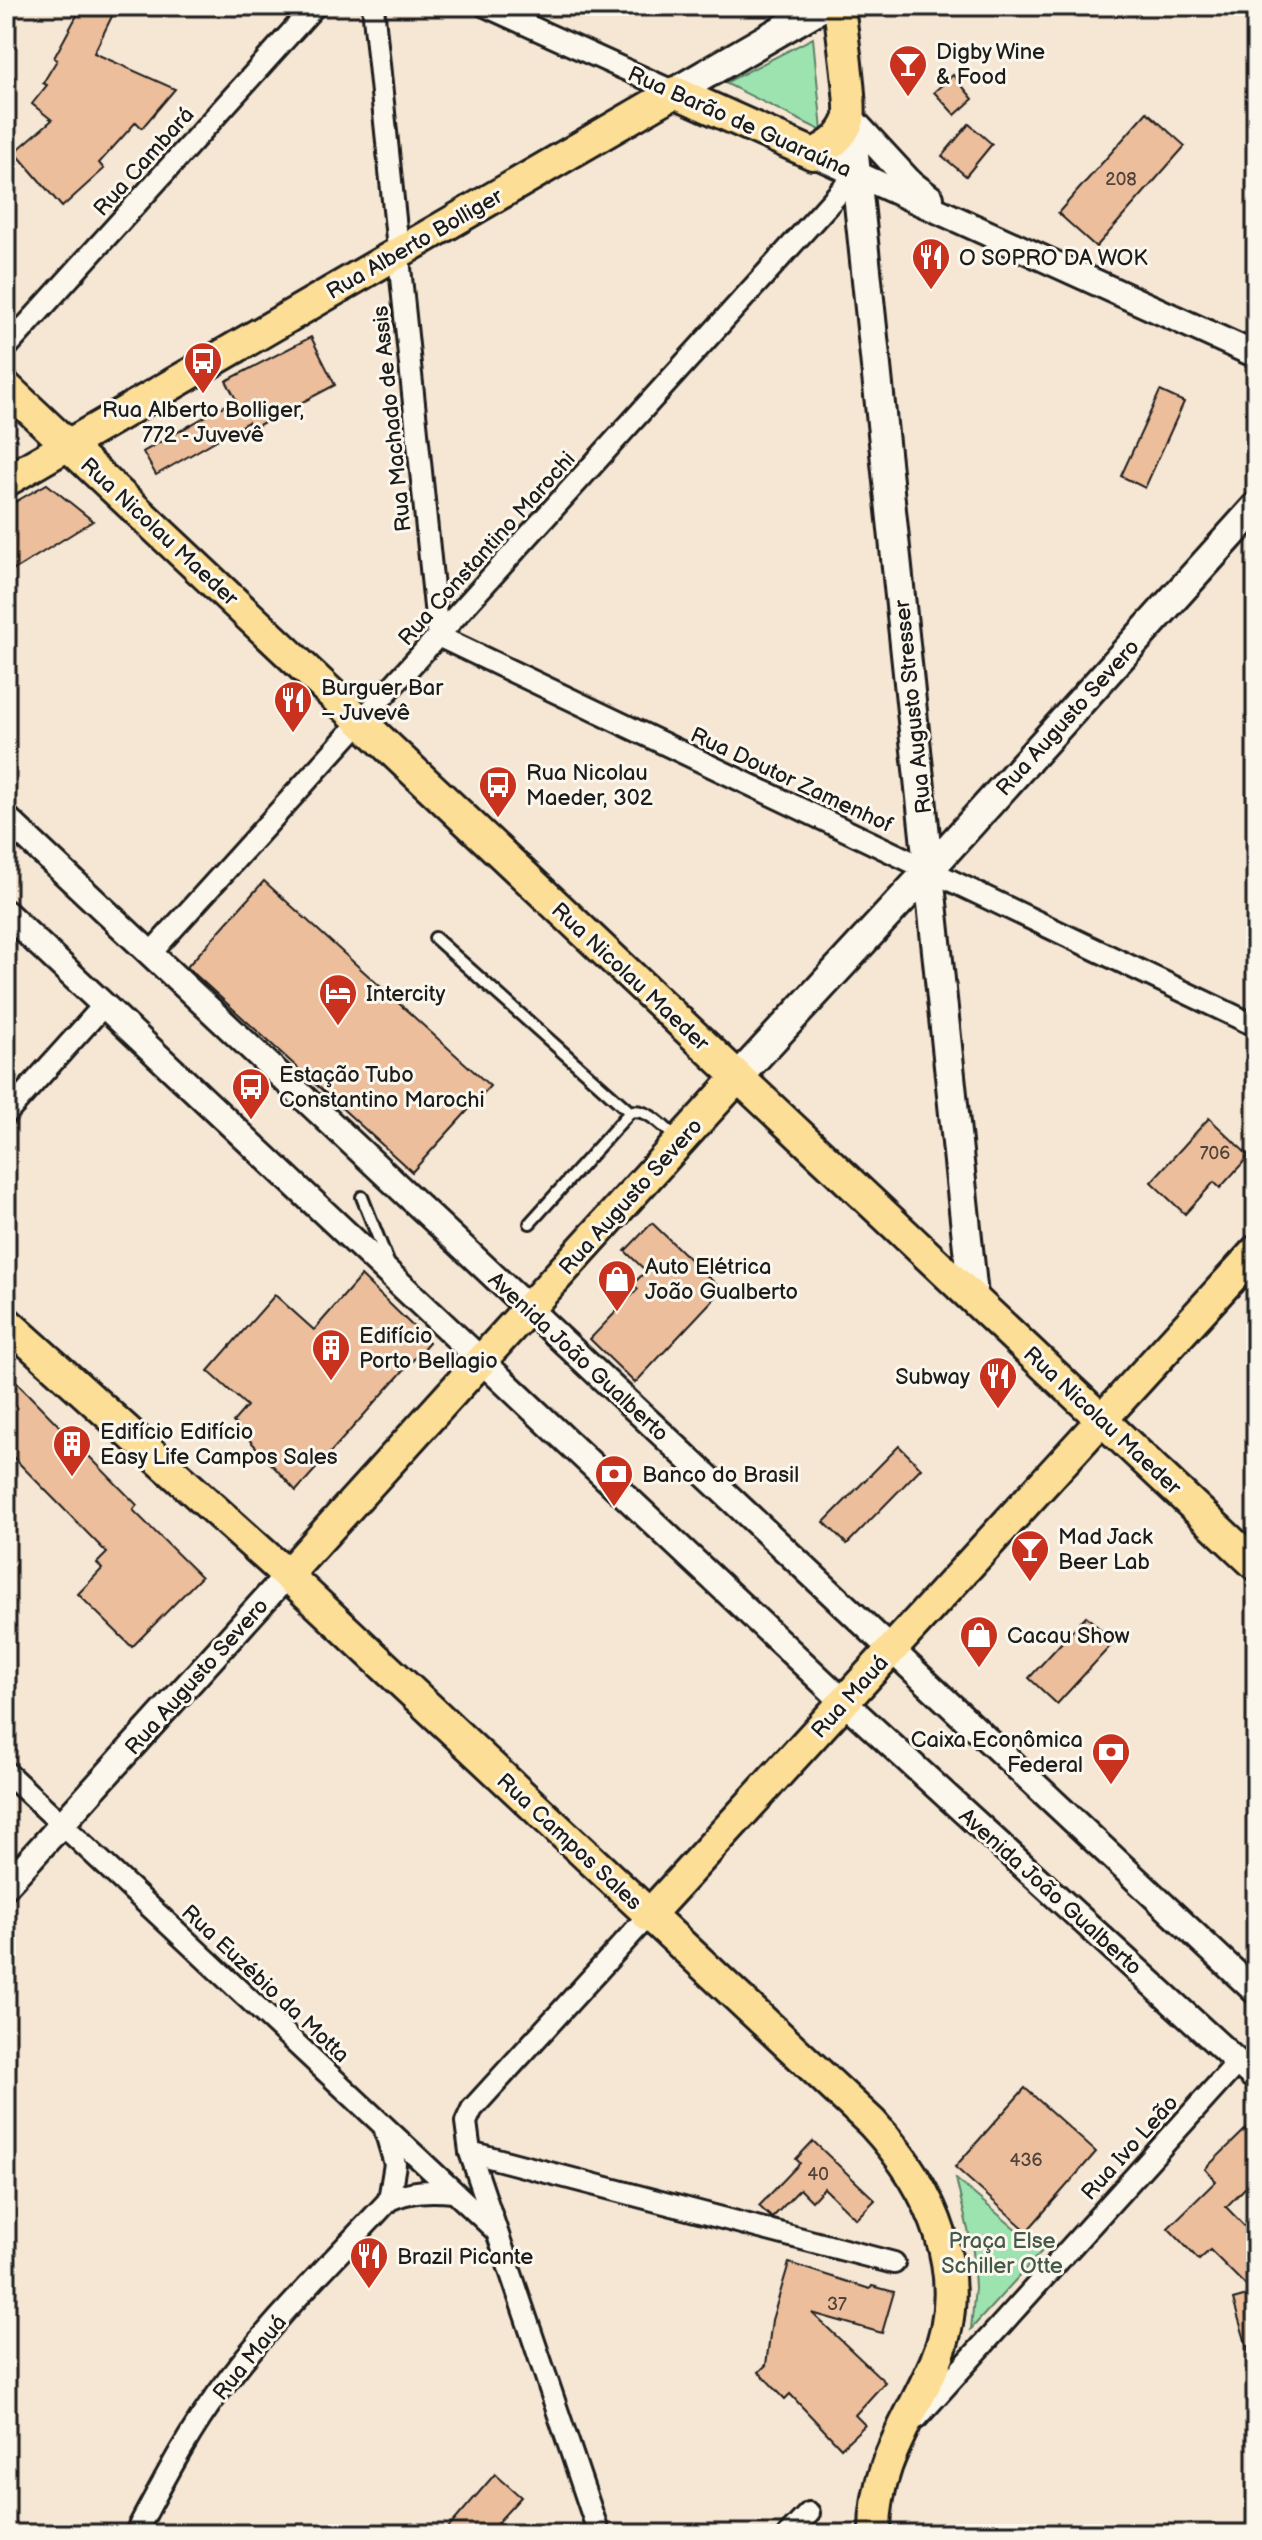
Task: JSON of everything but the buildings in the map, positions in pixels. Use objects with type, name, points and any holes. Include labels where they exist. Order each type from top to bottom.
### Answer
[{"type":"main road","name":"Rua Alberto Bolliger","points":[[6,481],[823,6]]},
{"type":"main road","name":"Rua Augusto Stresser","points":[[839,6],[973,1296]]},
{"type":"main road","points":[[714,110],[714,84],[720,71],[733,58]]},
{"type":"main road","name":"Rua Barão de Guaraúna","points":[[675,92],[813,154]]},
{"type":"main road","points":[[813,154],[836,141],[850,117]]},
{"type":"main road","name":"Rua Nicolau Maeder","points":[[6,387],[1256,1565]]},
{"type":"main road","name":"Rua Augusto Severo","points":[[287,1575],[1256,507]]},
{"type":"main road","name":"Rua Mauá","points":[[648,1916],[1256,1251]]},
{"type":"main road","name":"Rua Campos Sales","points":[[6,1322],[287,1575],[872,2123],[900,2155],[928,2200],[939,2226],[950,2274],[948,2315],[935,2363],[895,2443],[878,2488],[875,2534]]},
{"type":"street","name":"Rua Cambará","points":[[6,348],[315,6]]},
{"type":"street","name":"Rua Machado de Assis","points":[[373,6],[438,636]]},
{"type":"street","name":"Rua Barão de Guaraúna","points":[[485,6],[675,92]]},
{"type":"street","name":"Rua Barão de Guaraúna","points":[[850,117],[910,182],[994,237]]},
{"type":"street","name":"Rua Barão de Guaraúna","points":[[813,154],[1256,355]]},
{"type":"street","name":"Rua Constantino Marochi","points":[[150,954],[856,174]]},
{"type":"street","name":"Rua Doutor Zamenhof","points":[[438,636],[1256,1026]]},
{"type":"street","name":"Avenida João Gualberto","points":[[6,818],[1256,1992]]},
{"type":"street","name":"Avenida João Gualberto","points":[[6,913],[844,1702],[1256,2079]]},
{"type":"street","points":[[6,1114],[104,1005]]},
{"type":"street","name":"Rua Augusto Severo","points":[[6,1886],[287,1575]]},
{"type":"street","name":"Rua Euzébio da Motta","points":[[6,1772],[494,2229]]},
{"type":"street","name":"Rua Mauá","points":[[599,2534],[494,2229],[470,2152],[466,2122],[472,2109],[648,1916]]},
{"type":"street","name":"Rua Ivo Leão","points":[[895,2443],[1238,2062]]},
{"type":"street","points":[[384,2126],[395,2164],[389,2200]]},
{"type":"street","points":[[470,2152],[894,2263]]},
{"type":"street","points":[[389,2200],[402,2194],[454,2192]]},
{"type":"street","name":"Rua Mauá","points":[[135,2534],[171,2468],[219,2392],[271,2329],[389,2200]]},
{"type":"street","points":[[789,2534],[809,2513]]},
{"type":"lane","points":[[435,938],[630,1112]]},
{"type":"lane","points":[[530,1223],[630,1112],[638,1110],[646,1114],[680,1141]]},
{"type":"lane","points":[[362,1197],[395,1278]]},
{"type":"green space","points":[[813,38],[822,131],[725,83]]},
{"type":"green space","name":"Praça Else Schiller Otte","points":[[956,2179],[1042,2251],[971,2329],[975,2288],[973,2251]]},
{"type":"place","name":"Digby Wine & Food","points":[[908,98]]},
{"type":"place","name":"O SOPRO DA WOK","points":[[931,291]]},
{"type":"place","name":"Rua Alberto Bolliger, 772 - Juvevê","points":[[203,395]]},
{"type":"place","name":"Burguer Bar – Juvevê","points":[[293,734]]},
{"type":"place","name":"Rua Nicolau Maeder, 302","points":[[498,819]]},
{"type":"place","name":"Intercity","points":[[338,1027]]},
{"type":"place","name":"Estação Tubo Constantino Marochi","points":[[251,1121]]},
{"type":"place","name":"Auto Elétrica João Gualberto","points":[[617,1313]]},
{"type":"place","name":"Edifício Porto Bellagio","points":[[331,1382]]},
{"type":"place","name":"Subway","points":[[998,1410]]},
{"type":"place","name":"Edifício Edifício Easy Life Campos Sales","points":[[72,1478]]},
{"type":"place","name":"Banco do Brasil","points":[[614,1508]]},
{"type":"place","name":"Mad Jack Beer Lab","points":[[1030,1583]]},
{"type":"place","name":"Cacau Show","points":[[979,1669]]},
{"type":"place","name":"Caixa Econômica Federal","points":[[1111,1786]]},
{"type":"place","name":"Brazil Picante","points":[[369,2290]]}]
